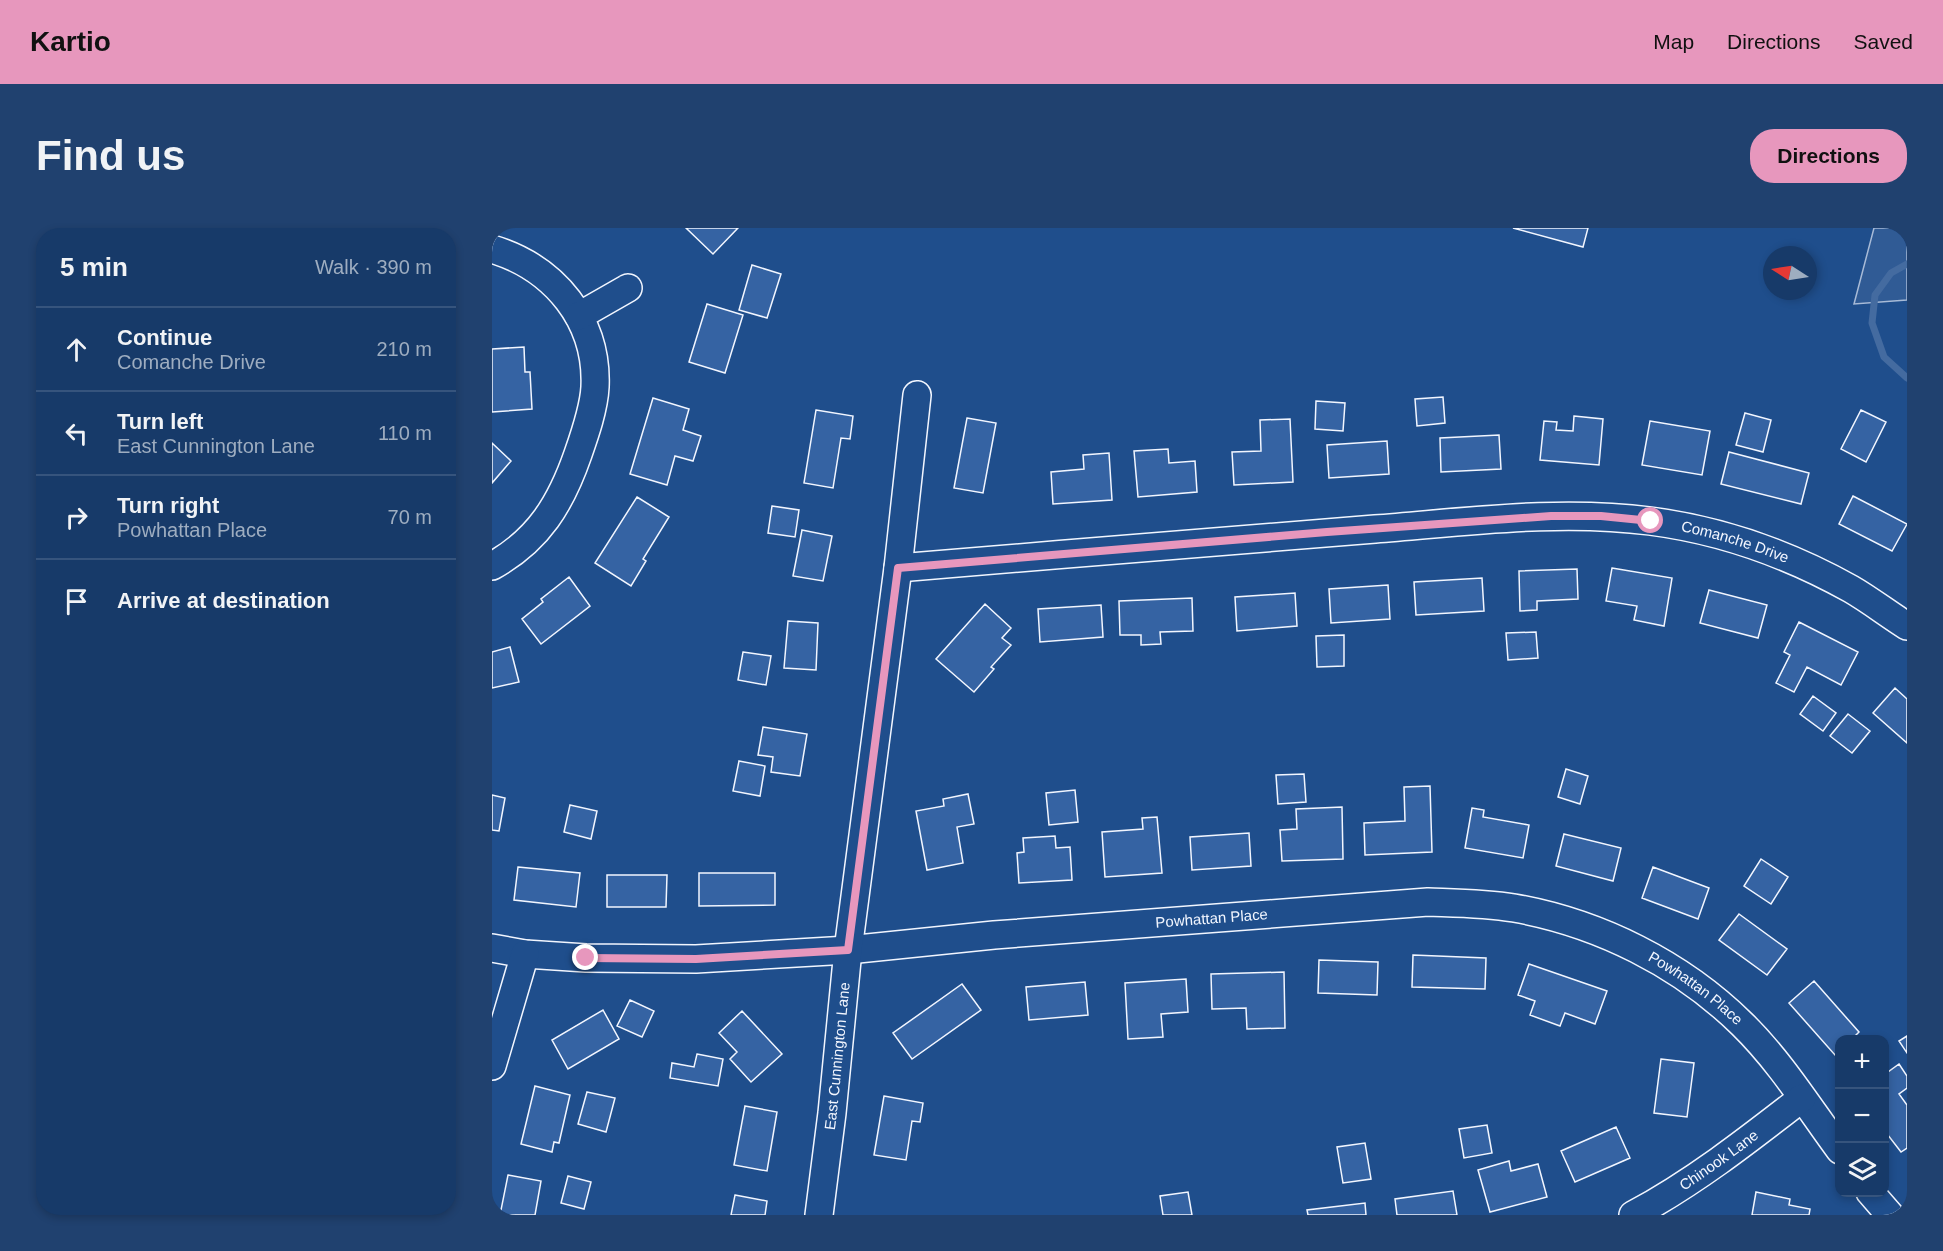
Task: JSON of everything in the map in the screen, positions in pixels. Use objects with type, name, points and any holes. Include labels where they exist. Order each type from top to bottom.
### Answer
[{"type":"street","points":[[492,249],[526,263],[556,285],[579,316],[595,365],[595,390],[584,436],[570,477],[557,504],[539,530],[519,548],[492,566]]},
{"type":"street","points":[[579,316],[628,288]]},
{"type":"street","name":"East Cunnington Lane","points":[[819,1215],[832,1113],[848,950],[898,568],[916,394]]},
{"type":"street","name":"Comanche Drive","points":[[898,568],[1374,529],[1551,516],[1601,516],[1701,530],[1749,544],[1807,567],[1843,585],[1907,626]]},
{"type":"street","name":"Powhattan Place","points":[[492,948],[525,954],[586,958],[696,959],[848,950],[994,935],[1428,902],[1471,903],[1514,908],[1557,918],[1599,932],[1639,950],[1677,972],[1713,998],[1743,1024],[1770,1056],[1835,1144]]},
{"type":"street","points":[[492,1066],[525,954]]},
{"type":"street","name":"Chinook Lane","points":[[1633,1215],[1660,1200],[1745,1142],[1802,1098]]},
{"type":"street","points":[[1874,1197],[1890,1215]]},
{"type":"shaded area","points":[[1874,228],[1907,228],[1907,300],[1854,304]]},
{"type":"building","points":[[686,228],[738,228],[713,254]]},
{"type":"building","points":[[1513,228],[1588,228],[1583,247]]},
{"type":"building","points":[[752,265],[781,274],[767,318],[739,310]]},
{"type":"building","points":[[707,304],[743,315],[725,373],[689,362]]},
{"type":"building","points":[[524,347],[525,372],[530,372],[532,409],[492,412],[492,349]]},
{"type":"building","points":[[1443,397],[1445,423],[1417,426],[1415,399]]},
{"type":"building","points":[[653,398],[689,409],[683,430],[701,436],[693,461],[675,456],[667,485],[630,474]]},
{"type":"building","points":[[1316,401],[1345,403],[1343,431],[1315,429]]},
{"type":"building","points":[[816,410],[853,416],[850,439],[841,438],[833,488],[804,483]]},
{"type":"building","points":[[1861,410],[1886,422],[1866,462],[1841,449]]},
{"type":"building","points":[[1745,413],[1771,420],[1763,452],[1736,445]]},
{"type":"building","points":[[1574,416],[1603,419],[1599,465],[1540,460],[1544,421],[1557,422],[1556,430],[1573,431]]},
{"type":"building","points":[[967,418],[996,423],[983,493],[954,488]]},
{"type":"building","points":[[1290,419],[1293,482],[1234,485],[1232,452],[1261,451],[1260,420]]},
{"type":"building","points":[[1650,421],[1710,431],[1702,475],[1642,465]]},
{"type":"building","points":[[1499,435],[1501,469],[1441,472],[1440,438]]},
{"type":"building","points":[[1387,441],[1389,474],[1329,478],[1327,445]]},
{"type":"building","points":[[492,443],[511,461],[492,483]]},
{"type":"building","points":[[1168,449],[1169,463],[1195,461],[1197,492],[1138,497],[1134,451]]},
{"type":"building","points":[[1729,452],[1809,473],[1801,504],[1721,484]]},
{"type":"building","points":[[1109,453],[1112,500],[1053,504],[1051,472],[1084,469],[1083,455]]},
{"type":"building","points":[[1853,496],[1907,524],[1892,551],[1839,524]]},
{"type":"building","points":[[637,497],[669,517],[643,559],[646,561],[631,586],[595,563]]},
{"type":"building","points":[[772,506],[799,510],[795,537],[768,533]]},
{"type":"building","points":[[802,530],[832,536],[823,581],[793,576]]},
{"type":"building","points":[[1612,568],[1672,578],[1664,626],[1634,620],[1637,606],[1606,601]]},
{"type":"building","points":[[1577,569],[1578,599],[1537,601],[1537,610],[1520,611],[1519,571]]},
{"type":"building","points":[[569,577],[590,606],[541,644],[522,619],[543,602],[541,599]]},
{"type":"building","points":[[1482,578],[1484,611],[1416,615],[1414,582]]},
{"type":"building","points":[[1388,585],[1390,619],[1331,623],[1329,589]]},
{"type":"building","points":[[1709,590],[1767,605],[1758,638],[1700,623]]},
{"type":"building","points":[[1295,593],[1297,626],[1237,631],[1235,597]]},
{"type":"building","points":[[1192,598],[1193,631],[1160,632],[1161,644],[1141,645],[1141,635],[1120,635],[1119,601]]},
{"type":"building","points":[[985,604],[1011,628],[1002,638],[1011,645],[991,667],[994,669],[974,692],[936,659]]},
{"type":"building","points":[[1101,605],[1103,637],[1040,642],[1038,609]]},
{"type":"building","points":[[788,621],[818,623],[816,670],[784,668]]},
{"type":"building","points":[[1799,622],[1858,652],[1841,685],[1807,667],[1794,692],[1776,683],[1790,655],[1784,652]]},
{"type":"building","points":[[1536,632],[1538,658],[1508,660],[1506,633]]},
{"type":"building","points":[[1344,635],[1344,666],[1317,667],[1316,636]]},
{"type":"building","points":[[510,647],[519,682],[492,688],[492,652]]},
{"type":"building","points":[[743,652],[771,656],[766,685],[738,680]]},
{"type":"building","points":[[1895,688],[1907,699],[1907,743],[1873,713]]},
{"type":"building","points":[[1813,696],[1836,713],[1823,731],[1800,714]]},
{"type":"building","points":[[1848,714],[1870,731],[1852,753],[1830,736]]},
{"type":"building","points":[[763,727],[807,734],[800,776],[771,772],[773,757],[758,755]]},
{"type":"building","points":[[739,761],[765,766],[760,796],[733,791]]},
{"type":"building","points":[[1566,769],[1588,776],[1580,804],[1558,797]]},
{"type":"building","points":[[1304,774],[1306,802],[1278,804],[1276,775]]},
{"type":"building","points":[[1430,786],[1432,852],[1365,855],[1364,823],[1405,821],[1404,787]]},
{"type":"building","points":[[1075,790],[1078,822],[1049,825],[1046,793]]},
{"type":"building","points":[[968,794],[974,824],[957,827],[963,863],[927,870],[916,811],[944,806],[943,799]]},
{"type":"building","points":[[492,795],[505,798],[499,831],[492,830]]},
{"type":"building","points":[[570,805],[597,811],[591,839],[564,832]]},
{"type":"building","points":[[1342,807],[1343,859],[1282,861],[1280,830],[1297,829],[1296,809]]},
{"type":"building","points":[[1472,808],[1484,810],[1483,817],[1529,825],[1523,858],[1465,848]]},
{"type":"building","points":[[1157,817],[1162,873],[1105,877],[1102,832],[1143,829],[1142,818]]},
{"type":"building","points":[[1249,833],[1251,866],[1192,870],[1190,837]]},
{"type":"building","points":[[1564,834],[1621,848],[1613,881],[1556,866]]},
{"type":"building","points":[[1055,836],[1056,848],[1070,847],[1072,880],[1019,883],[1017,853],[1024,852],[1023,838]]},
{"type":"building","points":[[1761,859],[1788,877],[1771,904],[1744,886]]},
{"type":"building","points":[[518,867],[580,873],[576,907],[514,900]]},
{"type":"building","points":[[1653,867],[1709,888],[1698,919],[1642,898]]},
{"type":"building","points":[[699,873],[775,873],[775,905],[699,906]]},
{"type":"building","points":[[607,875],[667,875],[666,907],[607,907]]},
{"type":"building","points":[[1739,914],[1787,949],[1767,975],[1719,940]]},
{"type":"building","points":[[1413,955],[1486,958],[1485,989],[1412,987]]},
{"type":"building","points":[[1319,960],[1378,962],[1377,995],[1318,993]]},
{"type":"building","points":[[1529,964],[1607,991],[1595,1024],[1565,1013],[1560,1026],[1530,1015],[1535,1001],[1518,995]]},
{"type":"building","points":[[1284,972],[1285,1028],[1247,1029],[1246,1008],[1212,1009],[1211,974]]},
{"type":"building","points":[[1186,979],[1188,1012],[1161,1014],[1163,1037],[1128,1039],[1125,983]]},
{"type":"building","points":[[1814,981],[1859,1032],[1856,1035],[1835,1035],[1835,1055],[1789,1003]]},
{"type":"building","points":[[1085,982],[1088,1015],[1029,1020],[1026,987]]},
{"type":"building","points":[[962,984],[981,1010],[912,1059],[893,1033]]},
{"type":"building","points":[[630,1000],[654,1011],[642,1037],[617,1026]]},
{"type":"building","points":[[603,1010],[619,1039],[568,1069],[552,1040]]},
{"type":"building","points":[[742,1011],[782,1054],[751,1082],[730,1059],[737,1052],[719,1033]]},
{"type":"building","points":[[1907,1036],[1907,1053],[1899,1041]]},
{"type":"building","points":[[697,1054],[723,1059],[718,1086],[670,1078],[672,1063],[694,1067]]},
{"type":"building","points":[[1661,1059],[1694,1063],[1687,1117],[1654,1113]]},
{"type":"building","points":[[1899,1064],[1907,1076],[1907,1088],[1899,1094],[1907,1105],[1907,1148],[1901,1152],[1889,1136],[1889,1071]]},
{"type":"building","points":[[535,1086],[570,1095],[559,1143],[554,1142],[552,1152],[521,1144]]},
{"type":"building","points":[[587,1092],[615,1098],[606,1132],[578,1124]]},
{"type":"building","points":[[884,1096],[923,1103],[920,1122],[912,1121],[906,1160],[874,1155]]},
{"type":"building","points":[[745,1106],[777,1112],[767,1171],[734,1165]]},
{"type":"building","points":[[1487,1125],[1492,1153],[1464,1158],[1459,1129]]},
{"type":"building","points":[[1616,1127],[1630,1158],[1575,1182],[1561,1151]]},
{"type":"building","points":[[1365,1143],[1371,1179],[1343,1183],[1337,1147]]},
{"type":"building","points":[[1509,1161],[1511,1171],[1538,1164],[1547,1197],[1490,1212],[1478,1170]]},
{"type":"building","points":[[508,1175],[541,1181],[535,1215],[500,1215]]},
{"type":"building","points":[[568,1176],[591,1182],[584,1209],[561,1203]]},
{"type":"building","points":[[1453,1191],[1457,1215],[1397,1215],[1395,1199]]},
{"type":"building","points":[[1188,1192],[1192,1215],[1163,1215],[1160,1196]]},
{"type":"building","points":[[1756,1192],[1790,1199],[1789,1205],[1810,1209],[1809,1215],[1752,1215]]},
{"type":"building","points":[[735,1195],[767,1201],[765,1215],[731,1215]]},
{"type":"building","points":[[1365,1203],[1366,1215],[1308,1215],[1307,1210]]},
{"type":"waterway","points":[[1907,264],[1891,273],[1875,295],[1872,323],[1884,357],[1907,378]]},
{"type":"route","points":[[586,958],[696,959],[848,950],[898,568],[1327,532],[1551,516],[1601,516],[1651,521]]}]
